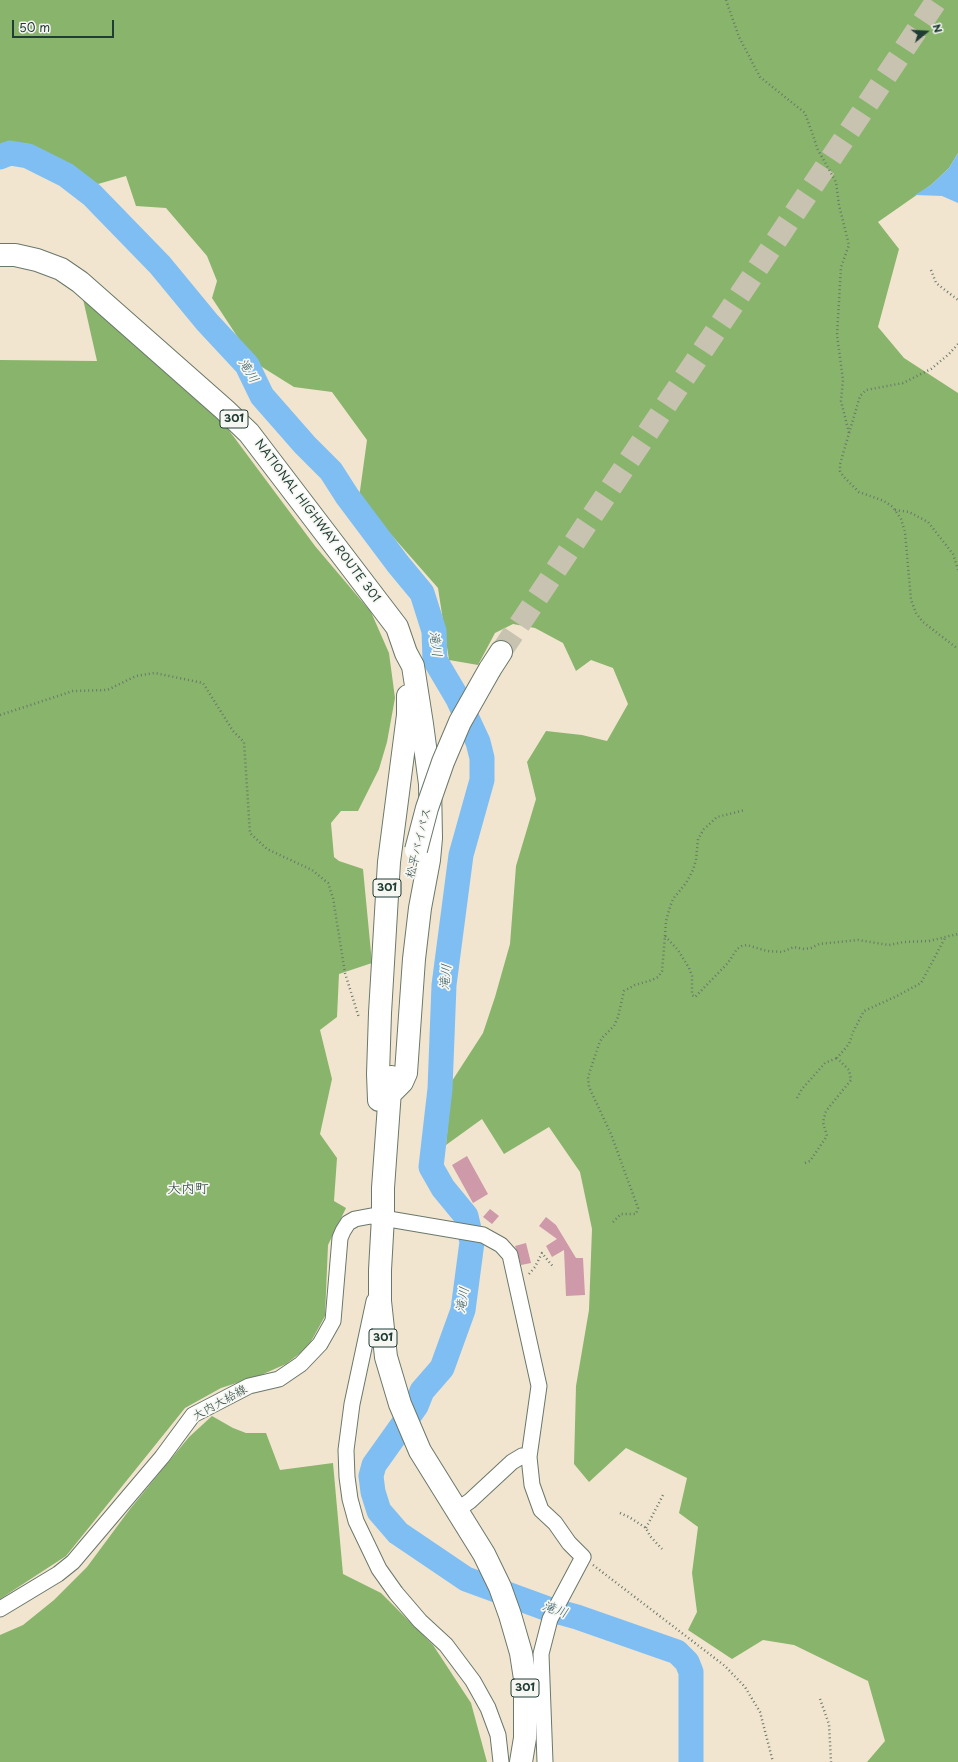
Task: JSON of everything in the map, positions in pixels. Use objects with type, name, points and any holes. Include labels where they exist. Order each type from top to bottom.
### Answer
[{"type":"highway","name":"NATIONAL HIGHWAY ROUTE 301","points":[[0,255],[15,255],[37,260],[61,269],[80,282],[249,432],[397,627],[406,653]]},
{"type":"highway","name":"301","points":[[390,1093],[402,1082],[406,1073],[414,959],[431,838],[430,784],[425,746],[413,666],[406,653]]},
{"type":"highway","name":"301","points":[[406,653],[404,662],[407,679],[408,715],[389,862],[380,1013],[378,1096],[380,1106],[389,1121],[383,1188],[384,1217],[380,1293],[382,1329],[386,1357],[400,1404],[420,1451],[484,1554],[500,1587],[510,1615],[521,1653],[525,1679],[525,1738],[521,1762]]},
{"type":"highway","name":"松平バイパス","points":[[389,1121],[405,908],[416,850],[427,808],[443,762],[460,722],[495,660]]},
{"type":"street","name":"大内大給線","points":[[0,1609],[58,1574],[73,1562],[162,1457],[193,1415],[249,1386],[279,1379],[301,1364],[320,1344],[333,1321],[340,1238],[343,1231],[355,1219],[371,1216],[483,1235],[501,1245],[510,1255],[538,1386],[529,1455],[532,1485],[541,1510],[555,1523],[569,1543],[583,1557]]},
{"type":"street","points":[[380,1293],[374,1301],[352,1404],[346,1450],[347,1478],[350,1499],[356,1521],[379,1570],[396,1594],[446,1645],[473,1681],[488,1708],[498,1736],[501,1762]]},
{"type":"street","points":[[457,1510],[470,1501],[512,1462],[522,1456],[529,1455]]},
{"type":"street","points":[[545,1762],[541,1654],[550,1619],[583,1557]]},
{"type":"path","points":[[726,0],[739,37],[760,77],[805,113],[818,150],[836,182],[839,205],[849,245],[841,267],[837,335],[842,380],[841,401],[849,433]]},
{"type":"path","points":[[931,270],[936,283],[958,300]]},
{"type":"path","points":[[958,344],[932,369],[903,383],[866,390],[860,396],[840,464],[840,471],[843,476],[859,492],[884,501],[895,510],[901,520],[905,532],[911,600],[916,613],[923,622],[958,649]]},
{"type":"path","points":[[895,510],[909,512],[928,522],[953,554],[958,570]]},
{"type":"path","points":[[0,715],[73,691],[107,690],[136,676],[155,673],[202,683],[233,731],[244,742],[250,833],[267,849],[312,870],[328,883],[333,898],[345,973],[359,1018]]},
{"type":"path","points":[[613,1222],[621,1214],[636,1214],[638,1208],[611,1134],[589,1087],[588,1077],[602,1038],[614,1026],[618,1017],[624,991],[635,985],[658,977],[662,971],[666,921],[673,899],[686,883],[693,870],[696,860],[698,839],[704,829],[717,817],[745,810]]},
{"type":"path","points":[[665,936],[678,950],[690,968],[692,976],[692,995],[695,997],[728,963],[737,949],[742,946],[747,945],[782,952],[794,946],[804,949],[820,944],[858,940],[889,945],[904,942],[929,941],[958,934]]},
{"type":"path","points":[[953,935],[958,938]]},
{"type":"path","points":[[798,1098],[802,1089],[825,1063],[837,1058],[849,1044],[853,1032],[864,1011],[921,983],[946,938]]},
{"type":"path","points":[[805,1163],[810,1161],[827,1136],[824,1122],[826,1111],[851,1080],[849,1070],[837,1058]]},
{"type":"path","points":[[516,1280],[530,1274],[542,1253],[554,1268]]},
{"type":"path","points":[[646,1528],[663,1495]]},
{"type":"path","points":[[620,1513],[646,1528],[650,1536],[662,1549]]},
{"type":"path","points":[[583,1557],[619,1583],[725,1666],[745,1687],[760,1712],[773,1762]]},
{"type":"path","points":[[820,1699],[829,1724],[831,1762]]},
{"type":"green space","points":[[0,0],[958,0],[958,153],[949,168],[931,185],[878,222],[899,249],[878,327],[904,358],[958,393],[958,1762],[867,1762],[885,1741],[868,1681],[794,1645],[763,1640],[732,1659],[688,1630],[697,1612],[692,1573],[698,1527],[679,1513],[687,1478],[626,1448],[589,1482],[574,1464],[576,1386],[589,1310],[592,1229],[580,1172],[549,1127],[504,1154],[482,1119],[446,1145],[452,1081],[483,1033],[510,944],[516,866],[536,799],[527,762],[546,731],[582,735],[607,741],[628,704],[613,668],[591,660],[576,671],[563,643],[535,628],[513,624],[495,633],[478,665],[449,660],[438,588],[359,498],[367,440],[332,392],[294,387],[254,362],[212,298],[217,281],[207,256],[166,208],[136,206],[126,176],[98,184],[49,159],[26,143],[0,147]]},
{"type":"green space","points":[[83,299],[219,417],[315,546],[371,612],[389,653],[395,698],[387,742],[379,769],[358,811],[341,811],[331,823],[334,857],[339,861],[363,869],[372,963],[339,974],[337,1017],[320,1030],[332,1079],[320,1134],[337,1158],[334,1201],[346,1208],[328,1245],[325,1316],[308,1347],[286,1364],[261,1375],[221,1388],[185,1408],[66,1556],[0,1599],[0,360],[97,361]]},
{"type":"green space","points":[[212,1416],[233,1428],[246,1433],[266,1433],[280,1470],[333,1463],[343,1574],[381,1593],[433,1645],[471,1703],[487,1762],[0,1762],[0,1635],[23,1625],[54,1600],[87,1567],[130,1509],[189,1437]]},
{"type":"water","points":[[958,153],[958,203],[942,196],[915,195],[931,185],[949,168]]},
{"type":"building","points":[[467,1156],[488,1194],[473,1203],[452,1165]]},
{"type":"building","points":[[490,1209],[499,1216],[492,1224],[483,1217]]},
{"type":"building","points":[[546,1217],[556,1225],[576,1258],[583,1258],[585,1295],[566,1296],[564,1250],[552,1257],[546,1246],[557,1239],[539,1226]]},
{"type":"building","points":[[526,1243],[531,1263],[521,1265],[515,1246]]},
{"type":"waterway","name":"滝川","points":[[0,157],[10,153],[28,156],[66,175],[92,195],[160,265],[207,322],[247,365],[262,396],[305,445],[331,471],[347,496],[398,564],[422,593],[434,631],[435,660],[458,699],[478,742],[482,758],[482,780],[461,855],[444,985],[440,1089],[431,1167],[443,1188],[466,1216],[472,1242],[463,1310],[442,1368],[422,1391],[416,1406],[374,1465],[371,1476],[373,1492],[379,1511],[398,1533],[466,1579],[548,1609],[577,1617],[677,1652],[687,1662],[691,1672],[691,1762]]},
{"type":"tunnel","points":[[501,652],[937,0]]},
{"type":"district","name":"大内町","points":[[188,1189]]}]
